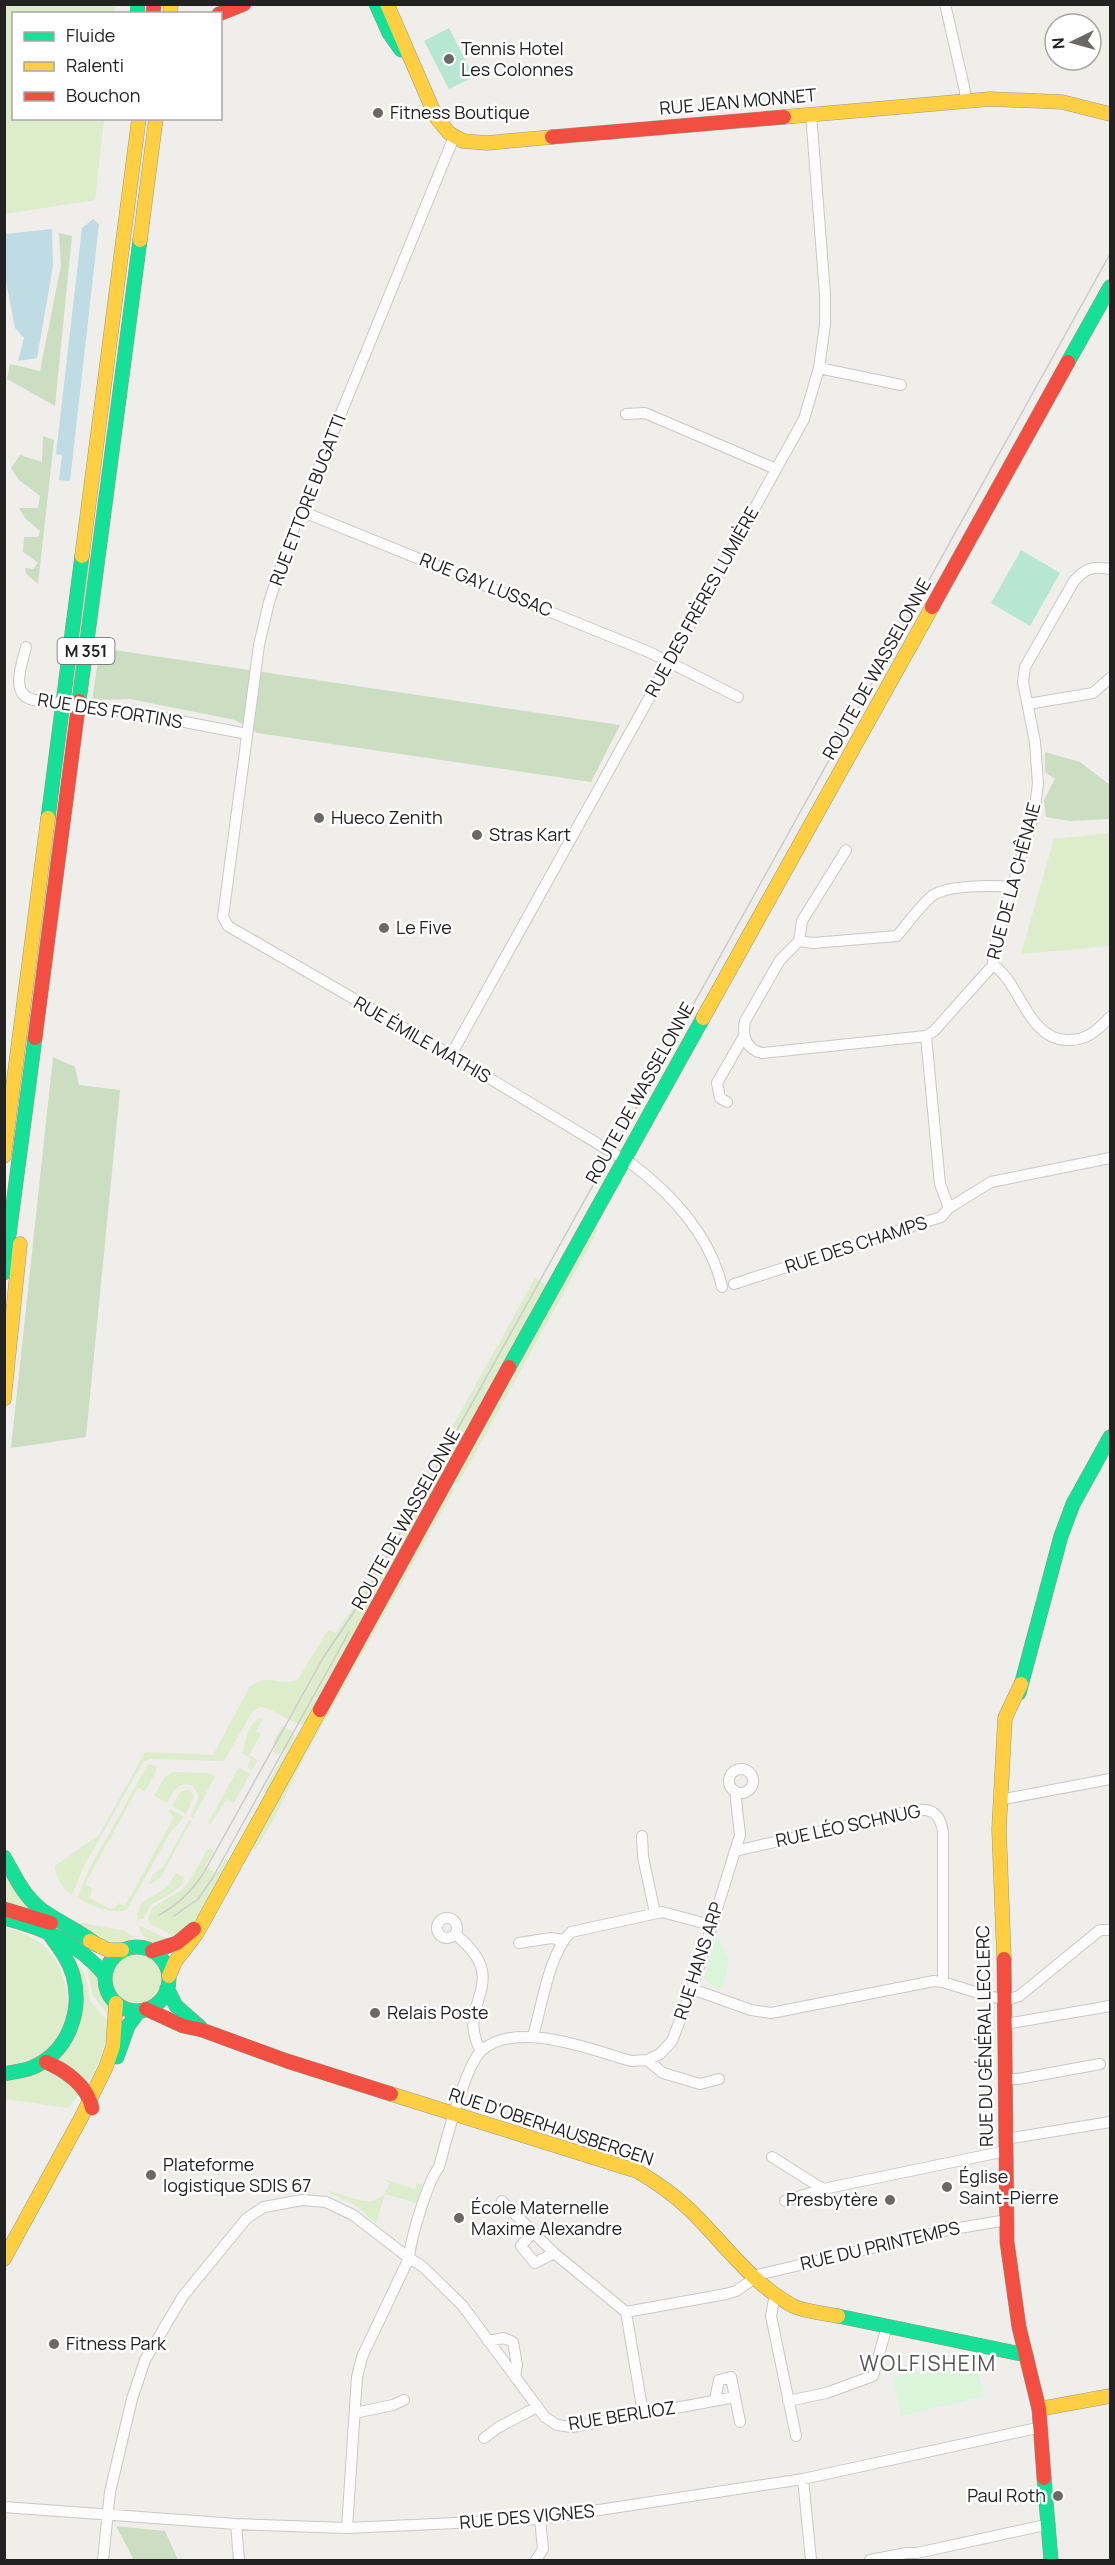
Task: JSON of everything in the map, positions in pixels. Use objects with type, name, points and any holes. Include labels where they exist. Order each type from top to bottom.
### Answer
[{"type":"main road","points":[[222,13],[243,4]]},
{"type":"main road","points":[[376,4],[389,33],[411,64]]},
{"type":"main road","points":[[387,4],[411,64],[436,117],[443,128],[454,137]]},
{"type":"main road","name":"RUE JEAN MONNET","points":[[454,137],[477,142],[965,101],[1034,99],[1062,102],[1110,114]]},
{"type":"main road","points":[[107,366],[110,283],[129,120]]},
{"type":"main road","name":"M 351","points":[[4,1156],[140,120]]},
{"type":"main road","name":"M 351","points":[[4,1273],[156,120]]},
{"type":"main road","points":[[131,310],[148,243],[169,120]]},
{"type":"main road","name":"ROUTE DE WASSELONNE","points":[[168,1982],[175,1962],[190,1945],[205,1919],[1110,287]]},
{"type":"main road","points":[[4,1399],[16,1287],[38,1018]]},
{"type":"main road","name":"RUE DU GÉNÉRAL LECLERC","points":[[1052,2560],[1040,2409],[1026,2355],[1010,2268],[1007,2220],[1004,2079],[1006,2024],[999,1800],[1002,1759],[1061,1536],[1073,1504],[1110,1437]]},
{"type":"main road","points":[[4,1857],[26,1895],[52,1918],[80,1931],[97,1945]]},
{"type":"main road","points":[[26,1895],[44,1901],[63,1912]]},
{"type":"main road","points":[[4,1909],[48,1921],[108,1950],[122,1950],[134,1946],[152,1950],[164,1949],[177,1943],[205,1919]]},
{"type":"main road","points":[[4,1918],[47,1931],[85,1952],[105,1975],[108,1994],[116,2003],[127,2009],[143,2010]]},
{"type":"main road","points":[[4,2074],[27,2070],[46,2062],[70,2034],[78,2002],[73,1976],[59,1946],[47,1931]]},
{"type":"main road","points":[[105,1975],[112,1958],[122,1950]]},
{"type":"main road","points":[[90,2102],[113,2069],[128,2026],[143,2010],[161,1999],[168,1982],[162,1959],[152,1950]]},
{"type":"main road","name":"RUE D'OBERHAUSBERGEN","points":[[168,1982],[176,2006],[202,2030]]},
{"type":"main road","points":[[4,2259],[90,2102],[111,2056],[116,2003]]},
{"type":"main road","name":"RUE D'OBERHAUSBERGEN","points":[[143,2010],[164,2015],[183,2026],[202,2030],[287,2061],[637,2171],[655,2180],[692,2212],[754,2277],[795,2307],[1026,2355]]},
{"type":"main road","points":[[46,2062],[59,2067],[90,2102]]},
{"type":"main road","points":[[1040,2409],[1110,2396]]},
{"type":"street","points":[[945,4],[965,101]]},
{"type":"street","name":"RUE DES FRÈRES LUMIÈRE","points":[[451,1055],[804,419],[819,368],[825,325],[825,294],[811,114]]},
{"type":"street","name":"RUE ETTORE BUGATTI","points":[[223,917],[259,645],[270,602],[302,511],[454,137]]},
{"type":"street","points":[[819,368],[901,385]]},
{"type":"street","points":[[626,414],[645,413],[776,469]]},
{"type":"street","name":"RUE GAY LUSSAC","points":[[302,511],[476,580],[669,661],[738,697]]},
{"type":"street","name":"RUE DE LA CHÊNAIE","points":[[926,1036],[934,1031],[993,964],[993,950],[1034,814],[1038,784],[1035,742],[1023,682],[1025,667],[1074,581],[1085,570],[1099,567],[1110,569]]},
{"type":"street","name":"RUE DES FORTINS","points":[[26,646],[18,684],[21,692],[28,699],[128,711],[247,734]]},
{"type":"street","points":[[1028,704],[1093,693],[1110,678]]},
{"type":"street","points":[[727,1102],[720,1098],[717,1083],[744,1036],[745,1021],[780,960],[799,941],[802,921],[846,850]]},
{"type":"street","points":[[799,941],[813,943],[897,936],[932,896],[943,890],[1011,887]]},
{"type":"street","name":"RUE ÉMILE MATHIS","points":[[223,917],[228,926],[625,1158],[659,1185],[710,1248],[728,1285]]},
{"type":"street","points":[[993,964],[1002,971],[1036,1023],[1050,1036],[1062,1040],[1080,1041],[1094,1033],[1110,1017]]},
{"type":"street","points":[[744,1036],[750,1048],[762,1053],[926,1036],[940,1184],[949,1208]]},
{"type":"street","name":"RUE DES CHAMPS","points":[[728,1285],[941,1217],[949,1208],[991,1182],[1110,1158]]},
{"type":"street","points":[[999,1800],[1110,1779]]},
{"type":"street","name":"RUE HANS ARP","points":[[647,2060],[660,2054],[672,2041],[692,1989],[740,1835],[735,1791]]},
{"type":"street","name":"RUE LÉO SCHNUG","points":[[735,1851],[923,1808],[934,1812],[942,1823],[943,1832],[943,1982]]},
{"type":"street","points":[[642,1836],[643,1857],[655,1913]]},
{"type":"street","points":[[533,2036],[562,1940],[571,1932],[655,1913],[683,1916],[711,1925]]},
{"type":"street","points":[[692,1989],[751,2010],[771,2013],[901,1986],[943,1982],[1005,1999],[1026,1992],[1105,1930]]},
{"type":"street","points":[[455,1934],[469,1945],[483,1969],[484,1984],[472,2022],[474,2038],[481,2050]]},
{"type":"street","points":[[519,1943],[551,1938],[562,1940]]},
{"type":"street","points":[[1006,2024],[1110,2006]]},
{"type":"street","points":[[347,2528],[357,2378],[362,2357],[408,2258],[410,2246],[455,2114],[474,2060],[481,2050],[502,2040],[533,2036],[631,2061],[647,2060],[663,2073],[700,2084],[719,2079]]},
{"type":"street","points":[[1004,2079],[1018,2079],[1100,2064]]},
{"type":"street","points":[[785,2201],[823,2189],[1110,2121]]},
{"type":"street","points":[[772,2157],[823,2189]]},
{"type":"street","name":"RUE BERLIOZ","points":[[103,2560],[106,2513],[132,2399],[145,2360],[183,2296],[247,2218],[264,2207],[278,2203],[302,2200],[326,2202],[353,2215],[408,2258],[422,2266],[462,2305],[537,2407],[551,2422],[564,2427],[735,2397]]},
{"type":"street","points":[[502,2201],[554,2253],[627,2312],[643,2413]]},
{"type":"street","name":"RUE DU PRINTEMPS","points":[[627,2312],[726,2294],[736,2291],[754,2277],[953,2229],[1007,2220]]},
{"type":"street","points":[[533,2232],[521,2246],[535,2263],[554,2253]]},
{"type":"street","points":[[775,2294],[771,2316],[796,2436]]},
{"type":"street","points":[[788,2401],[826,2393],[873,2376],[887,2326]]},
{"type":"street","points":[[488,2341],[504,2338],[513,2342],[517,2365],[515,2377]]},
{"type":"street","points":[[715,2400],[718,2380],[730,2378],[740,2422]]},
{"type":"street","points":[[355,2413],[393,2405],[404,2400]]},
{"type":"street","points":[[484,2438],[499,2427],[537,2407]]},
{"type":"street","name":"RUE DES VIGNES","points":[[4,2507],[236,2524],[347,2528],[540,2519],[803,2479],[1042,2432]]},
{"type":"street","points":[[803,2479],[811,2560]]},
{"type":"street","points":[[536,2560],[543,2549],[540,2519]]},
{"type":"street","points":[[236,2524],[239,2560]]},
{"type":"street","points":[[870,2560],[917,2553],[1050,2524]]},
{"type":"green space","points":[[5,4],[116,5],[115,12],[12,12],[12,120],[104,120],[95,200],[5,214]]},
{"type":"green space","name":"Tennis Hotel Les Colonnes","points":[[449,28],[474,77],[449,89],[424,41]]},
{"type":"green space","points":[[59,233],[72,236],[55,406],[7,379],[10,364],[40,371],[61,265]]},
{"type":"green space","points":[[43,436],[54,440],[38,584],[26,574],[25,568],[33,569],[38,563],[23,552],[24,537],[38,537],[40,531],[25,518],[19,508],[38,508],[40,496],[19,480],[11,468],[20,455],[42,462]]},
{"type":"green space","points":[[1021,550],[1060,573],[1030,626],[991,603]]},
{"type":"green space","points":[[100,648],[620,725],[591,782],[257,733],[235,720],[130,699],[92,700]]},
{"type":"green space","points":[[1045,752],[1080,762],[1110,785],[1110,819],[1070,821],[1046,817],[1044,800],[1055,779],[1045,772]]},
{"type":"green space","points":[[1110,833],[1110,946],[1021,954],[1054,839]]},
{"type":"green space","points":[[53,1057],[75,1067],[79,1085],[120,1090],[86,1437],[11,1448]]},
{"type":"green space","points":[[597,1225],[599,1226],[594,1238],[458,1484],[453,1482]]},
{"type":"green space","points":[[535,1278],[550,1287],[453,1457],[446,1459],[437,1454]]},
{"type":"green space","points":[[430,1465],[439,1471],[441,1478],[306,1724],[295,1723],[260,1707],[252,1712],[224,1761],[151,1759],[143,1762],[84,1866],[72,1895],[69,1893],[58,1878],[55,1866],[99,1835],[145,1752],[213,1755],[249,1688],[262,1680],[291,1682],[298,1679],[328,1630],[336,1633],[358,1601]]},
{"type":"green space","points":[[451,1486],[454,1490],[304,1758],[272,1823],[255,1850],[250,1847]]},
{"type":"green space","points":[[260,1718],[263,1719],[256,1731],[261,1734],[249,1755],[258,1760],[252,1770],[247,1767],[251,1759],[242,1753],[251,1725]]},
{"type":"green space","points":[[282,1726],[292,1731],[296,1740],[267,1794],[263,1792],[286,1751],[282,1749],[279,1755],[273,1752],[276,1745],[273,1743]]},
{"type":"green space","points":[[148,1764],[157,1766],[156,1772],[145,1791],[138,1788],[85,1884],[92,1888],[90,1898],[110,1909],[115,1908],[118,1903],[125,1906],[174,1817],[168,1812],[170,1809],[184,1817],[170,1833],[127,1910],[107,1910],[77,1898],[89,1869]]},
{"type":"green space","points":[[239,1767],[250,1774],[234,1803],[227,1799],[210,1825],[208,1823]]},
{"type":"green space","points":[[172,1772],[207,1773],[215,1776],[193,1818],[191,1816],[199,1796],[192,1785],[180,1786],[167,1803],[154,1796],[165,1777]]},
{"type":"green space","points":[[189,1789],[194,1796],[186,1814],[172,1806],[180,1792]]},
{"type":"green space","points":[[189,1820],[191,1821],[161,1877],[149,1885],[153,1874],[163,1867]]},
{"type":"green space","points":[[207,1850],[214,1851],[205,1866],[217,1874],[226,1858],[231,1861],[200,1916],[177,1938],[150,1924],[148,1919],[152,1908],[181,1890],[191,1879]]},
{"type":"green space","points":[[4,1865],[53,1919],[5,1904]]},
{"type":"green space","points":[[176,1873],[184,1878],[183,1884],[152,1904],[143,1919],[137,1920],[142,1903],[166,1887]]},
{"type":"green space","points":[[77,1922],[125,1931],[137,1940],[107,1944]]},
{"type":"green space","points":[[138,1925],[170,1940],[155,1945],[142,1935]]},
{"type":"green space","points":[[5,1927],[34,1939],[49,1951],[64,1979],[67,2012],[64,2027],[57,2041],[47,2053],[32,2061],[5,2066]]},
{"type":"green space","points":[[717,1936],[729,1962],[722,1989],[713,1987],[704,1977]]},
{"type":"green space","points":[[63,1943],[97,1973],[99,1990],[110,2009],[109,2016],[93,1996],[86,1965],[73,1956]]},
{"type":"green space","points":[[132,1954],[142,1954],[155,1961],[162,1974],[162,1984],[155,1997],[142,2004],[132,2004],[123,2000],[116,1993],[112,1984],[112,1974],[116,1965],[123,1958]]},
{"type":"green space","points":[[76,1961],[85,1974],[90,2001],[108,2022],[96,2069],[68,2108],[5,2099],[5,2078],[71,2044]]},
{"type":"green space","points":[[383,2179],[415,2189],[417,2183],[423,2185],[417,2203],[385,2194],[376,2223],[353,2204],[326,2191],[370,2201],[384,2193],[390,2183]]},
{"type":"green space","points":[[975,2360],[984,2396],[901,2416],[893,2377]]},
{"type":"green space","points":[[116,2526],[165,2531],[178,2560],[134,2560]]},
{"type":"water","points":[[93,219],[99,224],[70,481],[59,480],[62,455],[56,454],[82,228]]},
{"type":"water","points":[[52,229],[53,266],[37,358],[18,361],[24,338],[15,328],[5,276],[5,234]]},
{"type":"tram line","points":[[159,1915],[184,1898],[203,1874],[323,1658],[366,1594],[1110,254]]},
{"type":"tram line","points":[[174,1916],[198,1899],[212,1879],[349,1632]]},
{"type":"traffic: fast","points":[[137,12],[138,4]]},
{"type":"traffic: fast","points":[[376,4],[389,33],[401,50]]},
{"type":"traffic: fast","points":[[79,701],[140,240]]},
{"type":"traffic: fast","points":[[1068,362],[1110,287]]},
{"type":"traffic: fast","points":[[48,818],[82,556]]},
{"type":"traffic: fast","points":[[509,1367],[703,1018]]},
{"type":"traffic: fast","points":[[4,1273],[35,1038]]},
{"type":"traffic: fast","points":[[1019,1693],[1061,1536],[1073,1504],[1110,1437]]},
{"type":"traffic: fast","points":[[4,1857],[20,1886],[36,1905],[97,1945]]},
{"type":"traffic: fast","points":[[4,1918],[59,1938],[83,1954],[105,1975]]},
{"type":"traffic: fast","points":[[4,2074],[28,2069],[44,2061],[63,2042],[74,2017],[76,1989],[73,1975],[65,1957],[47,1931]]},
{"type":"traffic: fast","points":[[137,1947],[149,1949],[160,1956],[167,1967],[169,1979],[167,1991],[160,2002],[149,2009],[137,2011],[125,2009],[114,2002],[107,1991],[105,1979],[107,1967],[114,1956],[125,1949],[137,1947]]},
{"type":"traffic: fast","points":[[167,1988],[176,2006],[201,2028]]},
{"type":"traffic: fast","points":[[117,2057],[128,2026],[139,2011]]},
{"type":"traffic: fast","points":[[838,2316],[1026,2355]]},
{"type":"traffic: fast","points":[[1044,2478],[1051,2560]]},
{"type":"traffic: slow","points":[[170,12],[171,4]]},
{"type":"traffic: slow","points":[[387,4],[436,117],[449,133],[463,141],[487,143],[552,137]]},
{"type":"traffic: slow","points":[[784,117],[990,99],[1062,102],[1110,114]]},
{"type":"traffic: slow","points":[[82,556],[139,120]]},
{"type":"traffic: slow","points":[[140,240],[156,120]]},
{"type":"traffic: slow","points":[[703,1018],[932,607]]},
{"type":"traffic: slow","points":[[4,1156],[48,818]]},
{"type":"traffic: slow","points":[[4,1399],[20,1244]]},
{"type":"traffic: slow","points":[[1004,1959],[999,1829],[1005,1718],[1021,1684]]},
{"type":"traffic: slow","points":[[169,1976],[175,1962],[197,1933],[320,1710]]},
{"type":"traffic: slow","points":[[90,1941],[108,1950],[122,1950]]},
{"type":"traffic: slow","points":[[4,2259],[81,2118],[106,2067],[113,2046],[116,2003]]},
{"type":"traffic: slow","points":[[391,2094],[637,2171],[664,2188],[683,2204],[751,2274],[778,2297],[798,2308],[838,2316]]},
{"type":"traffic: slow","points":[[1039,2409],[1110,2396]]},
{"type":"traffic: jam","points":[[153,12],[154,4]]},
{"type":"traffic: jam","points":[[222,13],[244,4]]},
{"type":"traffic: jam","points":[[552,137],[784,117]]},
{"type":"traffic: jam","points":[[932,607],[1068,362]]},
{"type":"traffic: jam","points":[[35,1038],[79,701]]},
{"type":"traffic: jam","points":[[320,1710],[509,1367]]},
{"type":"traffic: jam","points":[[4,1909],[51,1923]]},
{"type":"traffic: jam","points":[[152,1951],[177,1943],[194,1929]]},
{"type":"traffic: jam","points":[[1004,1959],[1007,2242],[1019,2327],[1039,2409],[1044,2478]]},
{"type":"traffic: jam","points":[[146,2009],[183,2026],[202,2030],[287,2061],[391,2094]]},
{"type":"traffic: jam","points":[[46,2062],[61,2069],[75,2080],[86,2093],[92,2108]]},
{"type":"place","name":"Tennis Hotel Les Colonnes","points":[[449,59]]},
{"type":"place","name":"Fitness Boutique","points":[[378,113]]},
{"type":"place","name":"Hueco Zenith","points":[[319,818]]},
{"type":"place","name":"Stras Kart","points":[[477,835]]},
{"type":"place","name":"Le Five","points":[[384,928]]},
{"type":"place","name":"Relais Poste","points":[[375,2013]]},
{"type":"place","name":"Plateforme logistique SDIS 67","points":[[151,2175]]},
{"type":"place","name":"Église Saint-Pierre","points":[[947,2187]]},
{"type":"place","name":"Presbytère","points":[[890,2200]]},
{"type":"place","name":"École Maternelle Maxime Alexandre","points":[[459,2218]]},
{"type":"place","name":"Fitness Park","points":[[54,2344]]},
{"type":"place","name":"Paul Roth","points":[[1058,2496]]},
{"type":"district","name":"WOLFISHEIM","points":[[928,2364]]}]
